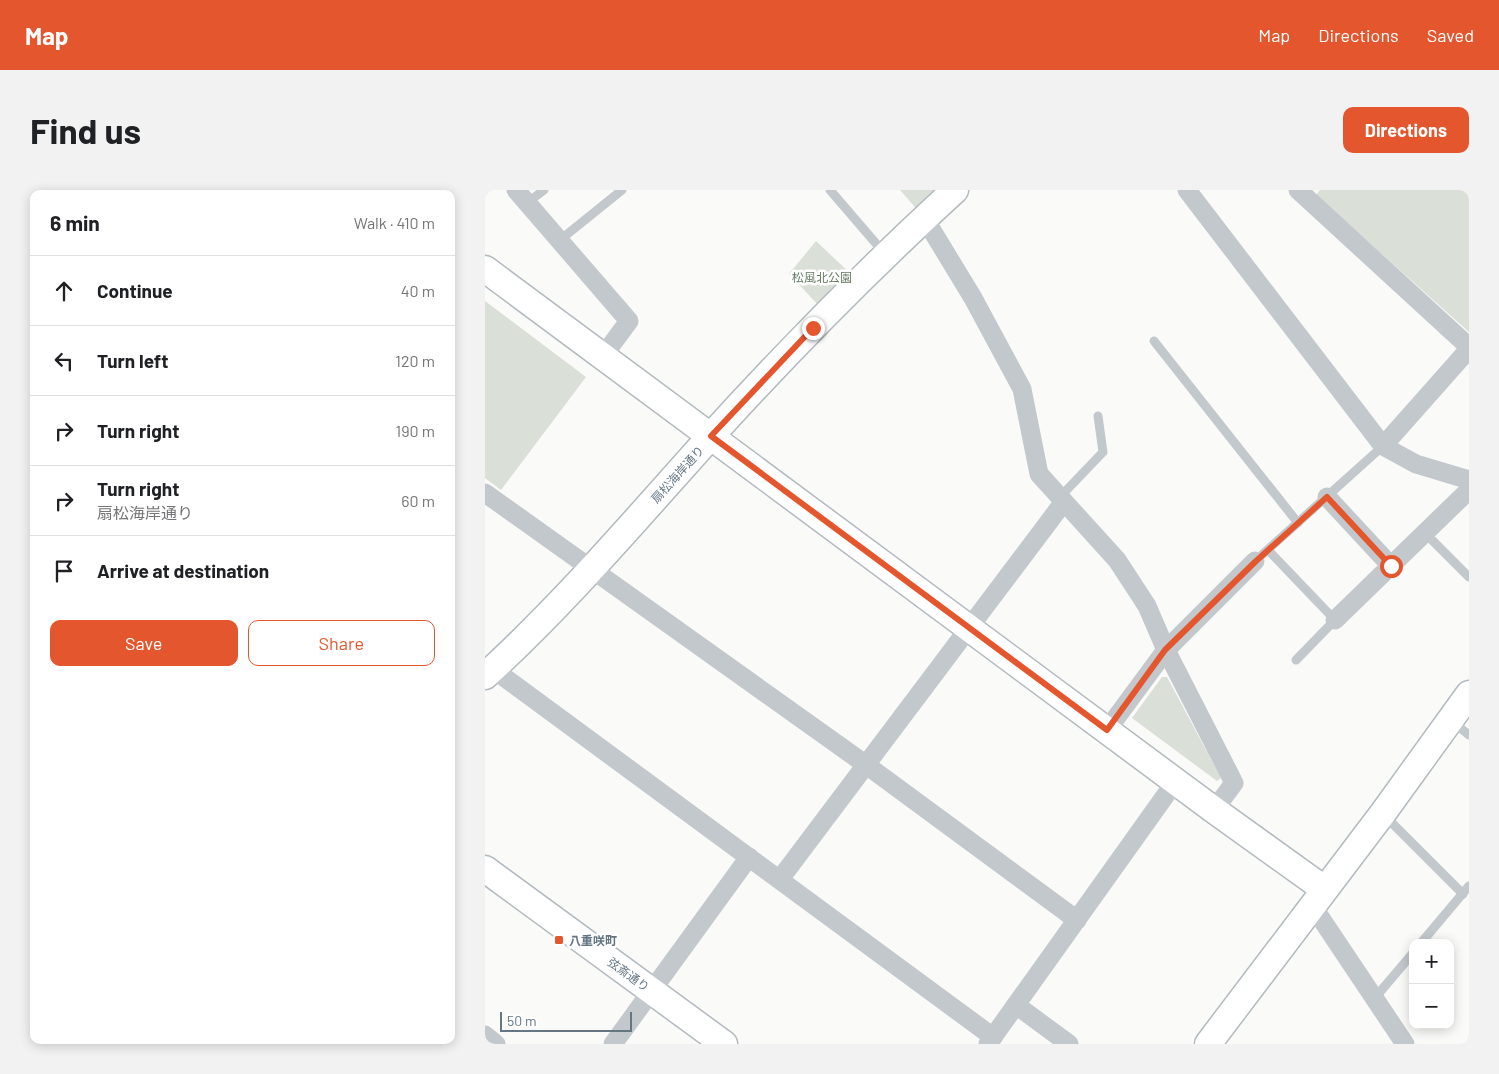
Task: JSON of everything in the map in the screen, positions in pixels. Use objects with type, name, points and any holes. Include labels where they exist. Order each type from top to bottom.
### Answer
[{"type":"street","name":"扇松海岸通り","points":[[489,672],[591,569],[711,436],[813,328],[954,190]]},
{"type":"street","points":[[1187,190],[1383,446],[1416,464],[1469,480]]},
{"type":"street","points":[[1298,190],[1469,348],[1383,446]]},
{"type":"street","points":[[521,196],[629,321],[603,356]]},
{"type":"street","points":[[925,219],[973,298],[1022,389],[1039,474],[1117,560],[1147,606],[1165,650],[1234,783],[1214,810]]},
{"type":"street","points":[[485,269],[1214,810],[1318,897],[1374,999],[1401,1043]]},
{"type":"street","points":[[1335,620],[1469,490]]},
{"type":"street","points":[[485,493],[865,764],[1077,920]]},
{"type":"street","points":[[1327,497],[1391,566]]},
{"type":"street","points":[[780,879],[969,627],[1061,500]]},
{"type":"street","points":[[1107,730],[1165,650],[1262,556]]},
{"type":"street","points":[[489,672],[780,879],[990,1040],[1175,782]]},
{"type":"street","points":[[1207,1044],[1383,813],[1460,727],[1469,694]]},
{"type":"street","points":[[613,1044],[653,992],[749,857]]},
{"type":"street","name":"弦斎通り","points":[[485,869],[724,1044]]},
{"type":"street","points":[[1016,1005],[1069,1044]]},
{"type":"street","points":[[485,1036],[497,1044]]},
{"type":"lane","points":[[521,196],[544,190]]},
{"type":"lane","points":[[560,240],[622,190]]},
{"type":"lane","points":[[831,190],[887,256]]},
{"type":"lane","points":[[1154,341],[1298,523]]},
{"type":"lane","points":[[1061,500],[1103,452],[1098,416]]},
{"type":"lane","points":[[1296,660],[1335,620],[1262,556],[1383,446]]},
{"type":"lane","points":[[1425,533],[1469,577]]},
{"type":"lane","points":[[1383,813],[1463,894]]},
{"type":"lane","points":[[1424,939],[1469,886]]},
{"type":"lane","points":[[1374,999],[1409,958]]},
{"type":"green space","points":[[900,190],[943,190],[920,213]]},
{"type":"green space","points":[[1320,190],[1469,190],[1469,332],[1316,195]]},
{"type":"green space","name":"松風北公園","points":[[816,241],[855,278],[821,308],[789,274]]},
{"type":"green space","points":[[485,301],[586,377],[501,490],[485,478]]},
{"type":"green space","points":[[1162,677],[1167,677],[1221,778],[1217,781],[1132,718]]},
{"type":"place","name":"八重咲町","points":[[559,940]]},
{"type":"route","points":[[813,328],[711,436],[1107,730],[1165,650],[1255,562],[1327,497],[1391,566]]}]
